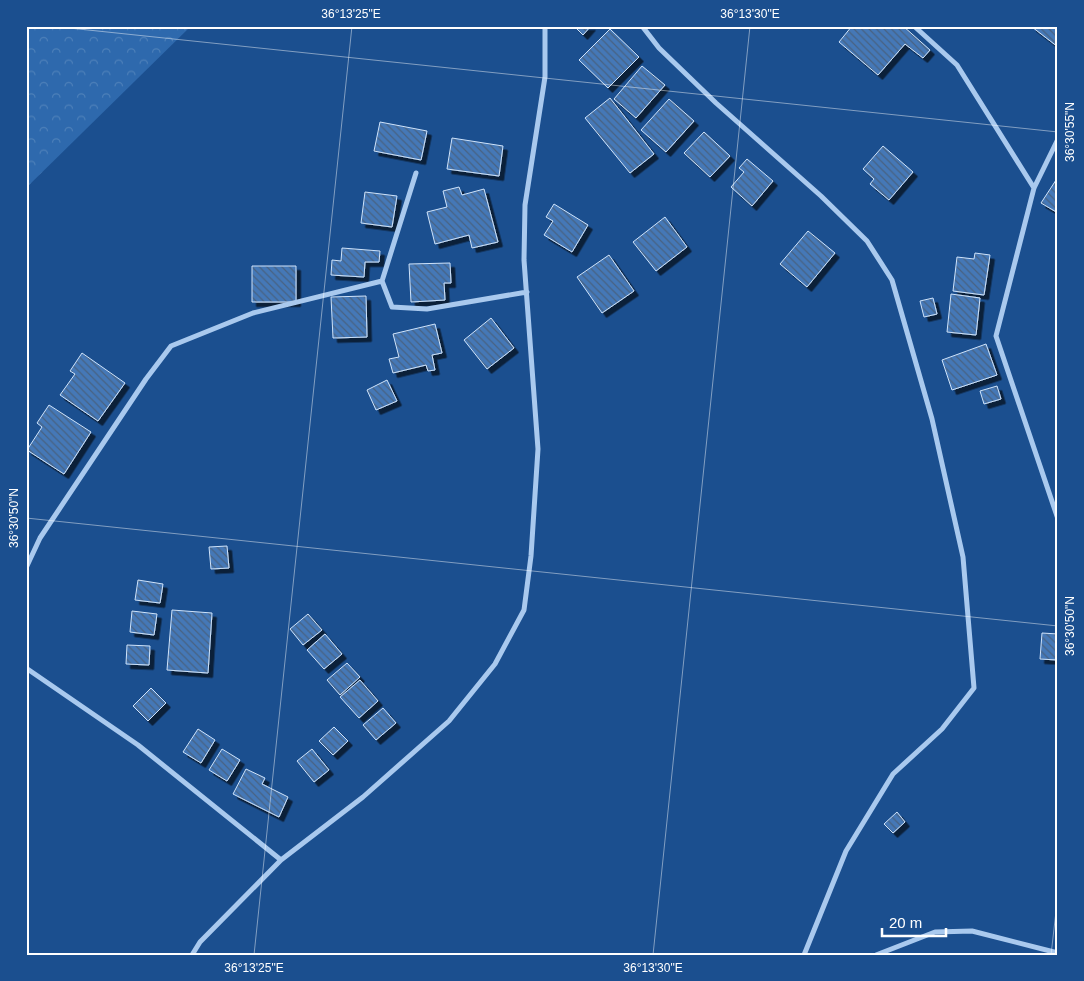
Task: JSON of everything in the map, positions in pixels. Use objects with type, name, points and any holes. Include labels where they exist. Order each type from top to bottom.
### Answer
[{"type":"street","points":[[192,955],[200,942],[280,860],[363,798],[449,721],[495,664],[524,610],[532,556],[538,449],[526,292],[525,205],[545,77],[545,26]]},
{"type":"street","points":[[642,26],[659,48],[716,103],[821,196],[867,241],[892,280],[932,419],[963,558],[974,688],[942,729],[893,774],[846,851],[804,955]]},
{"type":"street","points":[[914,26],[957,65],[1034,188]]},
{"type":"street","points":[[1058,139],[1034,188],[996,336],[1058,519]]},
{"type":"street","points":[[416,173],[382,281],[392,306],[426,309],[526,292]]},
{"type":"street","points":[[26,568],[40,538],[146,379],[171,346],[253,313],[382,281]]},
{"type":"street","points":[[26,668],[138,745],[280,860]]},
{"type":"street","points":[[876,955],[935,932],[972,931],[1058,953]]},
{"type":"green space","points":[[26,26],[191,26],[26,188]]},
{"type":"building","points":[[574,26],[591,26],[583,35]]},
{"type":"building","points":[[852,26],[903,26],[930,50],[923,58],[905,44],[878,75],[839,42]]},
{"type":"building","points":[[1032,26],[1058,26],[1058,47],[1032,27]]},
{"type":"building","points":[[610,29],[639,57],[608,88],[579,60]]},
{"type":"building","points":[[642,66],[665,85],[636,118],[614,99]]},
{"type":"building","points":[[610,98],[654,154],[630,173],[585,118]]},
{"type":"building","points":[[669,99],[694,121],[666,152],[641,130]]},
{"type":"building","points":[[380,122],[427,131],[421,160],[374,151]]},
{"type":"building","points":[[704,132],[730,156],[710,177],[684,153]]},
{"type":"building","points":[[452,138],[503,146],[499,176],[447,169]]},
{"type":"building","points":[[883,146],[913,172],[889,200],[870,184],[874,179],[863,169]]},
{"type":"building","points":[[747,159],[773,181],[752,206],[731,187],[744,172],[739,168]]},
{"type":"building","points":[[1058,177],[1058,213],[1041,203]]},
{"type":"building","points":[[459,187],[462,195],[484,189],[498,242],[472,248],[469,235],[435,244],[427,212],[447,207],[443,191]]},
{"type":"building","points":[[365,192],[397,196],[392,227],[361,223]]},
{"type":"building","points":[[554,204],[588,225],[572,252],[544,235],[553,221],[546,217]]},
{"type":"building","points":[[665,217],[687,247],[656,271],[633,242]]},
{"type":"building","points":[[808,231],[835,253],[807,287],[780,264]]},
{"type":"building","points":[[342,248],[380,251],[379,262],[365,262],[364,277],[331,275],[332,260],[341,261]]},
{"type":"building","points":[[975,253],[990,255],[984,295],[953,291],[957,257],[974,259]]},
{"type":"building","points":[[609,255],[634,291],[602,313],[577,277]]},
{"type":"building","points":[[450,263],[451,283],[444,283],[445,300],[411,302],[409,264]]},
{"type":"building","points":[[252,266],[296,266],[296,302],[252,302]]},
{"type":"building","points":[[951,294],[980,298],[976,335],[947,332]]},
{"type":"building","points":[[366,296],[367,337],[333,338],[331,297]]},
{"type":"building","points":[[933,298],[937,314],[924,317],[920,301]]},
{"type":"building","points":[[491,318],[514,348],[487,369],[464,340]]},
{"type":"building","points":[[435,324],[442,353],[432,355],[435,370],[428,371],[426,365],[393,373],[389,359],[399,357],[393,334]]},
{"type":"building","points":[[986,344],[997,375],[952,390],[942,360]]},
{"type":"building","points":[[82,353],[125,383],[98,421],[60,395],[75,374],[70,371]]},
{"type":"building","points":[[387,380],[397,401],[376,410],[367,390]]},
{"type":"building","points":[[997,386],[1001,399],[984,404],[980,391]]},
{"type":"building","points":[[49,405],[91,432],[64,474],[27,450],[42,427],[37,423]]},
{"type":"building","points":[[227,546],[229,568],[211,569],[209,547]]},
{"type":"building","points":[[138,580],[163,584],[160,603],[135,600]]},
{"type":"building","points":[[172,610],[212,613],[208,673],[167,670]]},
{"type":"building","points":[[132,611],[157,614],[154,635],[130,632]]},
{"type":"building","points":[[308,614],[322,630],[303,645],[290,629]]},
{"type":"building","points":[[1042,633],[1058,634],[1058,660],[1040,659]]},
{"type":"building","points":[[325,634],[342,654],[324,669],[307,650]]},
{"type":"building","points":[[127,645],[150,646],[149,665],[126,664]]},
{"type":"building","points":[[347,663],[360,677],[340,695],[327,680]]},
{"type":"building","points":[[360,680],[378,701],[359,718],[340,697]]},
{"type":"building","points":[[151,688],[166,703],[148,721],[133,706]]},
{"type":"building","points":[[383,708],[396,723],[376,740],[363,725]]},
{"type":"building","points":[[334,727],[348,741],[333,755],[319,741]]},
{"type":"building","points":[[198,729],[215,740],[201,763],[183,752]]},
{"type":"building","points":[[222,749],[240,760],[227,781],[209,770]]},
{"type":"building","points":[[312,749],[329,770],[314,782],[297,761]]},
{"type":"building","points":[[246,769],[265,778],[262,784],[288,797],[279,817],[233,794]]},
{"type":"building","points":[[897,812],[905,822],[893,833],[884,824]]}]
